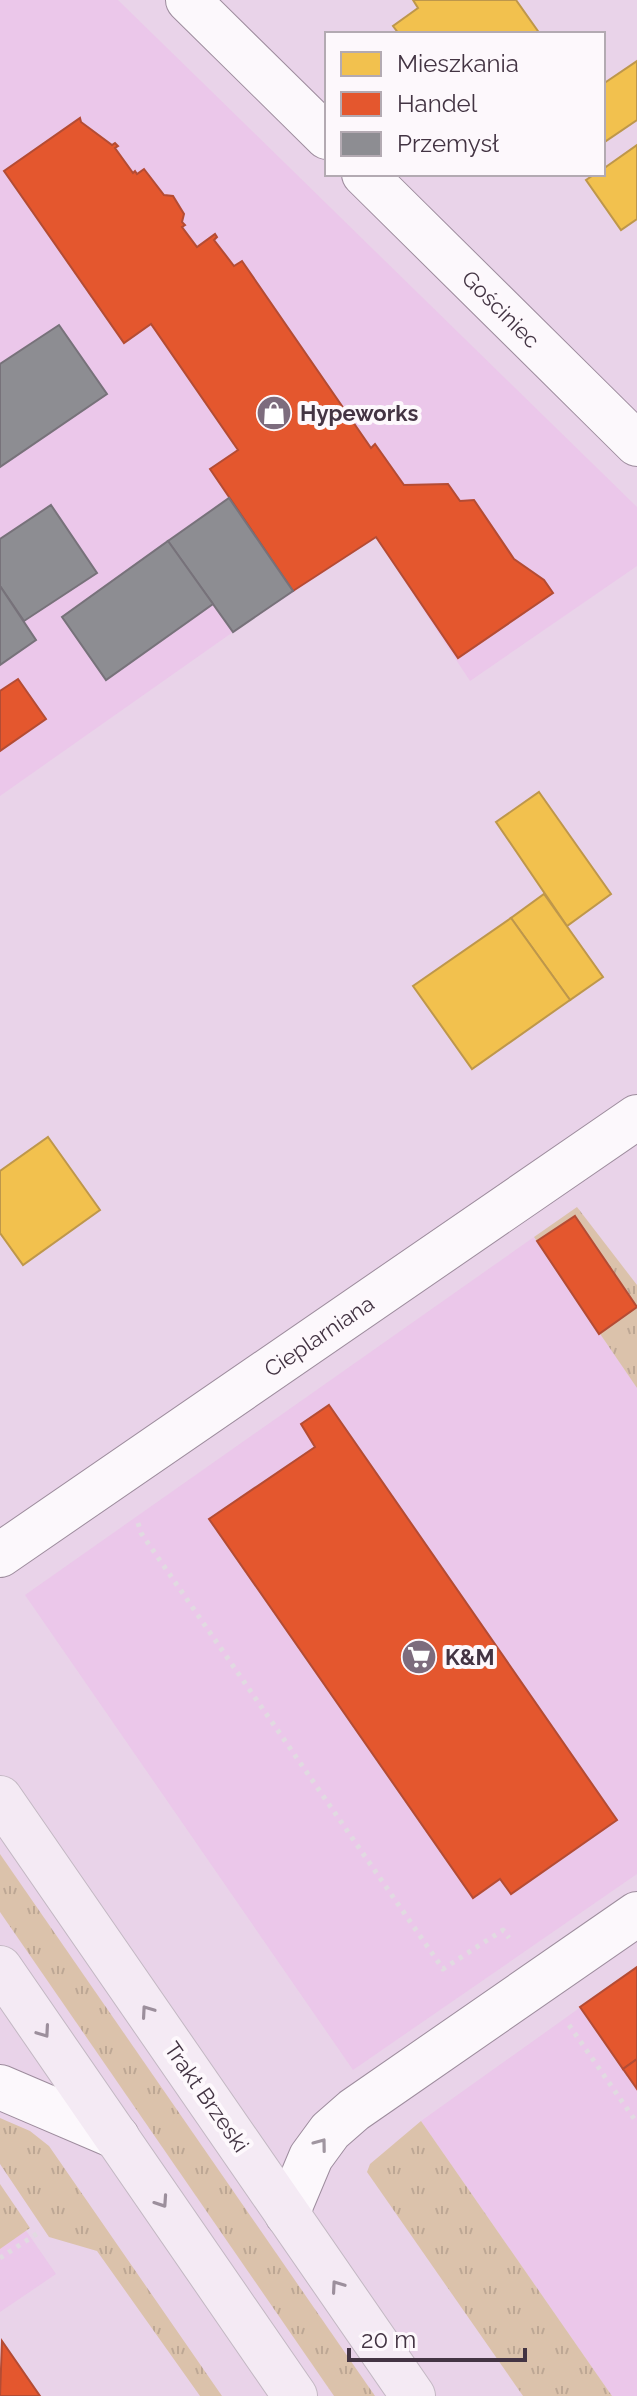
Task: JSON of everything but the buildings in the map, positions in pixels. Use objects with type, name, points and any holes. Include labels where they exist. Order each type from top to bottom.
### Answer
[{"type":"main road","name":"Trakt Brzeski","points":[[0,1798],[413,2396]]},
{"type":"main road","points":[[0,1968],[295,2396]]},
{"type":"street","points":[[188,0],[325,135]]},
{"type":"street","name":"Gościniec","points":[[366,176],[637,444]]},
{"type":"street","name":"Cieplarniana","points":[[0,1555],[637,1117]]},
{"type":"street","points":[[287,2214],[311,2157],[330,2131],[354,2110],[637,1914]]},
{"type":"street","points":[[0,2087],[117,2137]]},
{"type":"path","points":[[138,1511],[141,1533],[443,1969],[503,1930],[512,1943]]},
{"type":"path","points":[[566,2020],[637,2123]]},
{"type":"path","points":[[0,2258],[38,2233]]},
{"type":"shaded area","points":[[0,0],[118,0],[637,507],[637,566],[470,681],[376,538],[233,632],[0,796]]},
{"type":"shaded area","points":[[534,1237],[637,1388],[637,1874],[353,2070],[25,1595]]},
{"type":"shaded area","points":[[637,1967],[637,2396],[612,2396],[421,2121]]},
{"type":"shaded area","points":[[0,2193],[56,2274],[0,2312]]},
{"type":"green space","points":[[577,1207],[637,1285],[637,1388],[534,1237]]},
{"type":"green space","points":[[0,1854],[375,2396],[334,2396],[0,1912]]},
{"type":"green space","points":[[0,2118],[30,2131],[49,2146],[222,2396],[200,2396],[97,2251],[49,2237],[0,2164]]},
{"type":"green space","points":[[421,2121],[612,2396],[523,2396],[367,2172],[370,2164]]},
{"type":"green space","points":[[0,2184],[30,2228],[0,2249]]},
{"type":"place","name":"Hypeworks","points":[[274,413]]},
{"type":"place","name":"K&M","points":[[419,1657]]}]
